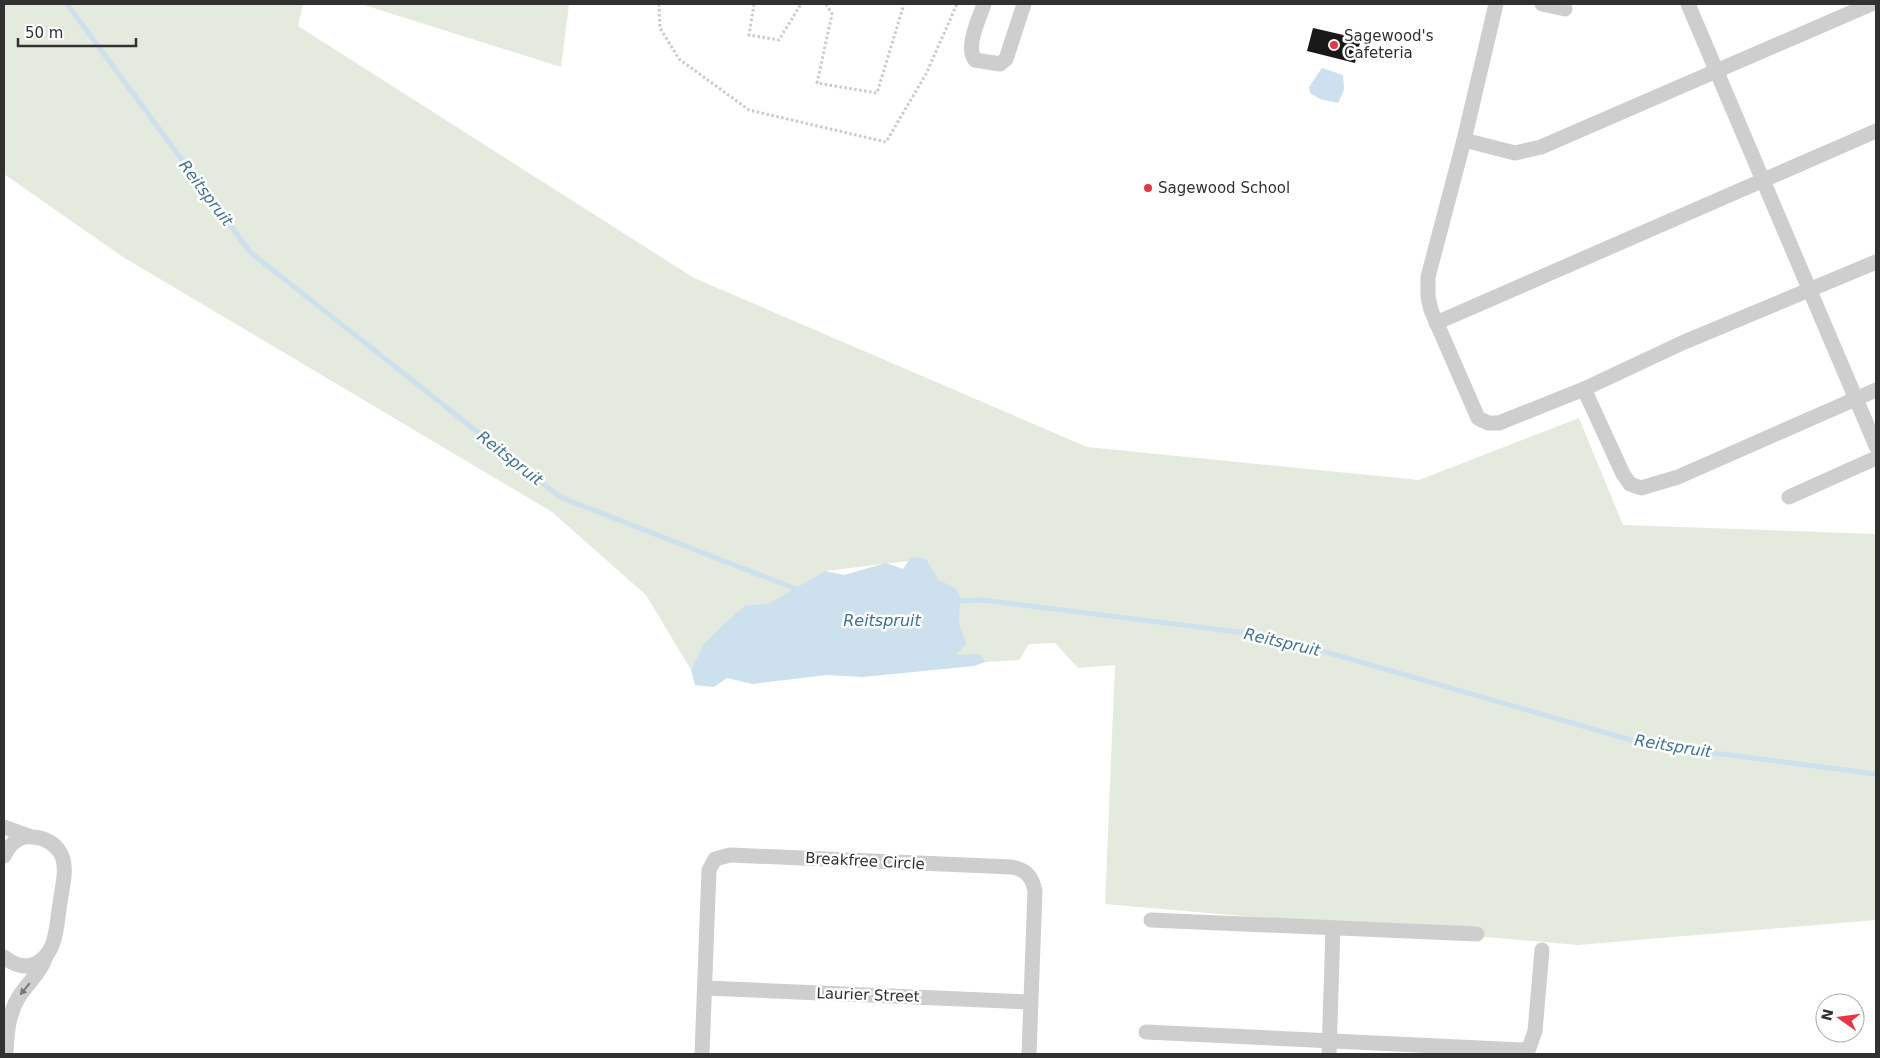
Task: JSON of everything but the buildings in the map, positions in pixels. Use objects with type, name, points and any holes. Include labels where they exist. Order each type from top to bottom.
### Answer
[{"type":"street","points":[[984,4],[971,47],[971,55],[975,60],[1000,64],[1006,59],[1024,4]]},
{"type":"street","points":[[1496,4],[1464,140],[1428,277],[1428,297],[1436,323],[1478,418],[1488,423],[1499,423],[1584,389],[1682,343],[1812,291],[1876,262]]},
{"type":"street","points":[[1542,4],[1566,9]]},
{"type":"street","points":[[1688,4],[1812,291],[1876,446]]},
{"type":"street","points":[[1464,140],[1505,152],[1522,152],[1541,147],[1871,4]]},
{"type":"street","points":[[1436,323],[1876,131]]},
{"type":"street","points":[[1584,389],[1622,474],[1630,484],[1641,488],[1678,477],[1876,390]]},
{"type":"street","points":[[1789,497],[1876,458]]},
{"type":"street","points":[[4,827],[49,841],[56,847],[63,862],[64,874],[54,938],[36,976],[20,995],[13,1008],[8,1023],[6,1054]]},
{"type":"street","points":[[4,856],[11,844],[19,838],[29,836]]},
{"type":"street","name":"Breakfree Circle","points":[[702,1054],[709,870],[715,858],[740,855],[1012,867],[1026,872],[1033,880],[1035,891],[1029,1054]]},
{"type":"street","points":[[1151,920],[1477,934]]},
{"type":"street","points":[[1329,1047],[1333,928]]},
{"type":"street","points":[[1146,1032],[1329,1047],[1512,1052],[1529,1048],[1535,1031],[1542,950]]},
{"type":"street","points":[[4,957],[20,965],[30,966],[46,956]]},
{"type":"street","name":"Laurier Street","points":[[706,988],[1030,1002]]},
{"type":"path","points":[[659,4],[660,28],[679,59],[749,110],[886,142],[926,74],[958,4]]},
{"type":"path","points":[[754,4],[749,35],[779,40],[801,4]]},
{"type":"path","points":[[826,4],[832,14],[817,83],[877,93],[904,4]]},
{"type":"shaded area","name":"Reitspruit","points":[[4,4],[303,4],[298,26],[694,278],[1087,447],[1419,480],[1579,418],[1623,525],[1876,534],[1876,920],[1578,945],[1105,904],[1115,665],[1078,668],[1055,643],[1029,644],[1019,660],[985,662],[954,655],[925,559],[825,571],[803,584],[691,670],[646,595],[552,512],[123,257],[4,174]]},
{"type":"shaded area","points":[[361,4],[569,4],[561,67]]},
{"type":"water","points":[[1322,68],[1343,75],[1344,90],[1338,103],[1320,99],[1310,93],[1309,87]]},
{"type":"water","name":"Reitspruit","points":[[911,557],[926,559],[939,581],[954,588],[960,596],[959,624],[966,645],[955,655],[980,654],[985,662],[974,666],[863,677],[827,675],[752,684],[727,678],[714,687],[695,685],[691,670],[704,644],[745,606],[770,603],[825,571],[844,575],[886,563],[903,569]]},
{"type":"waterway","name":"Reitspruit","points":[[67,4],[250,252],[560,497],[801,591]]},
{"type":"waterway","name":"Reitspruit","points":[[954,601],[982,600],[1270,636],[1645,744],[1876,774]]},
{"type":"place","name":"Sagewood's Cafeteria","points":[[1334,45]]},
{"type":"place","name":"Sagewood School","points":[[1148,188]]}]
